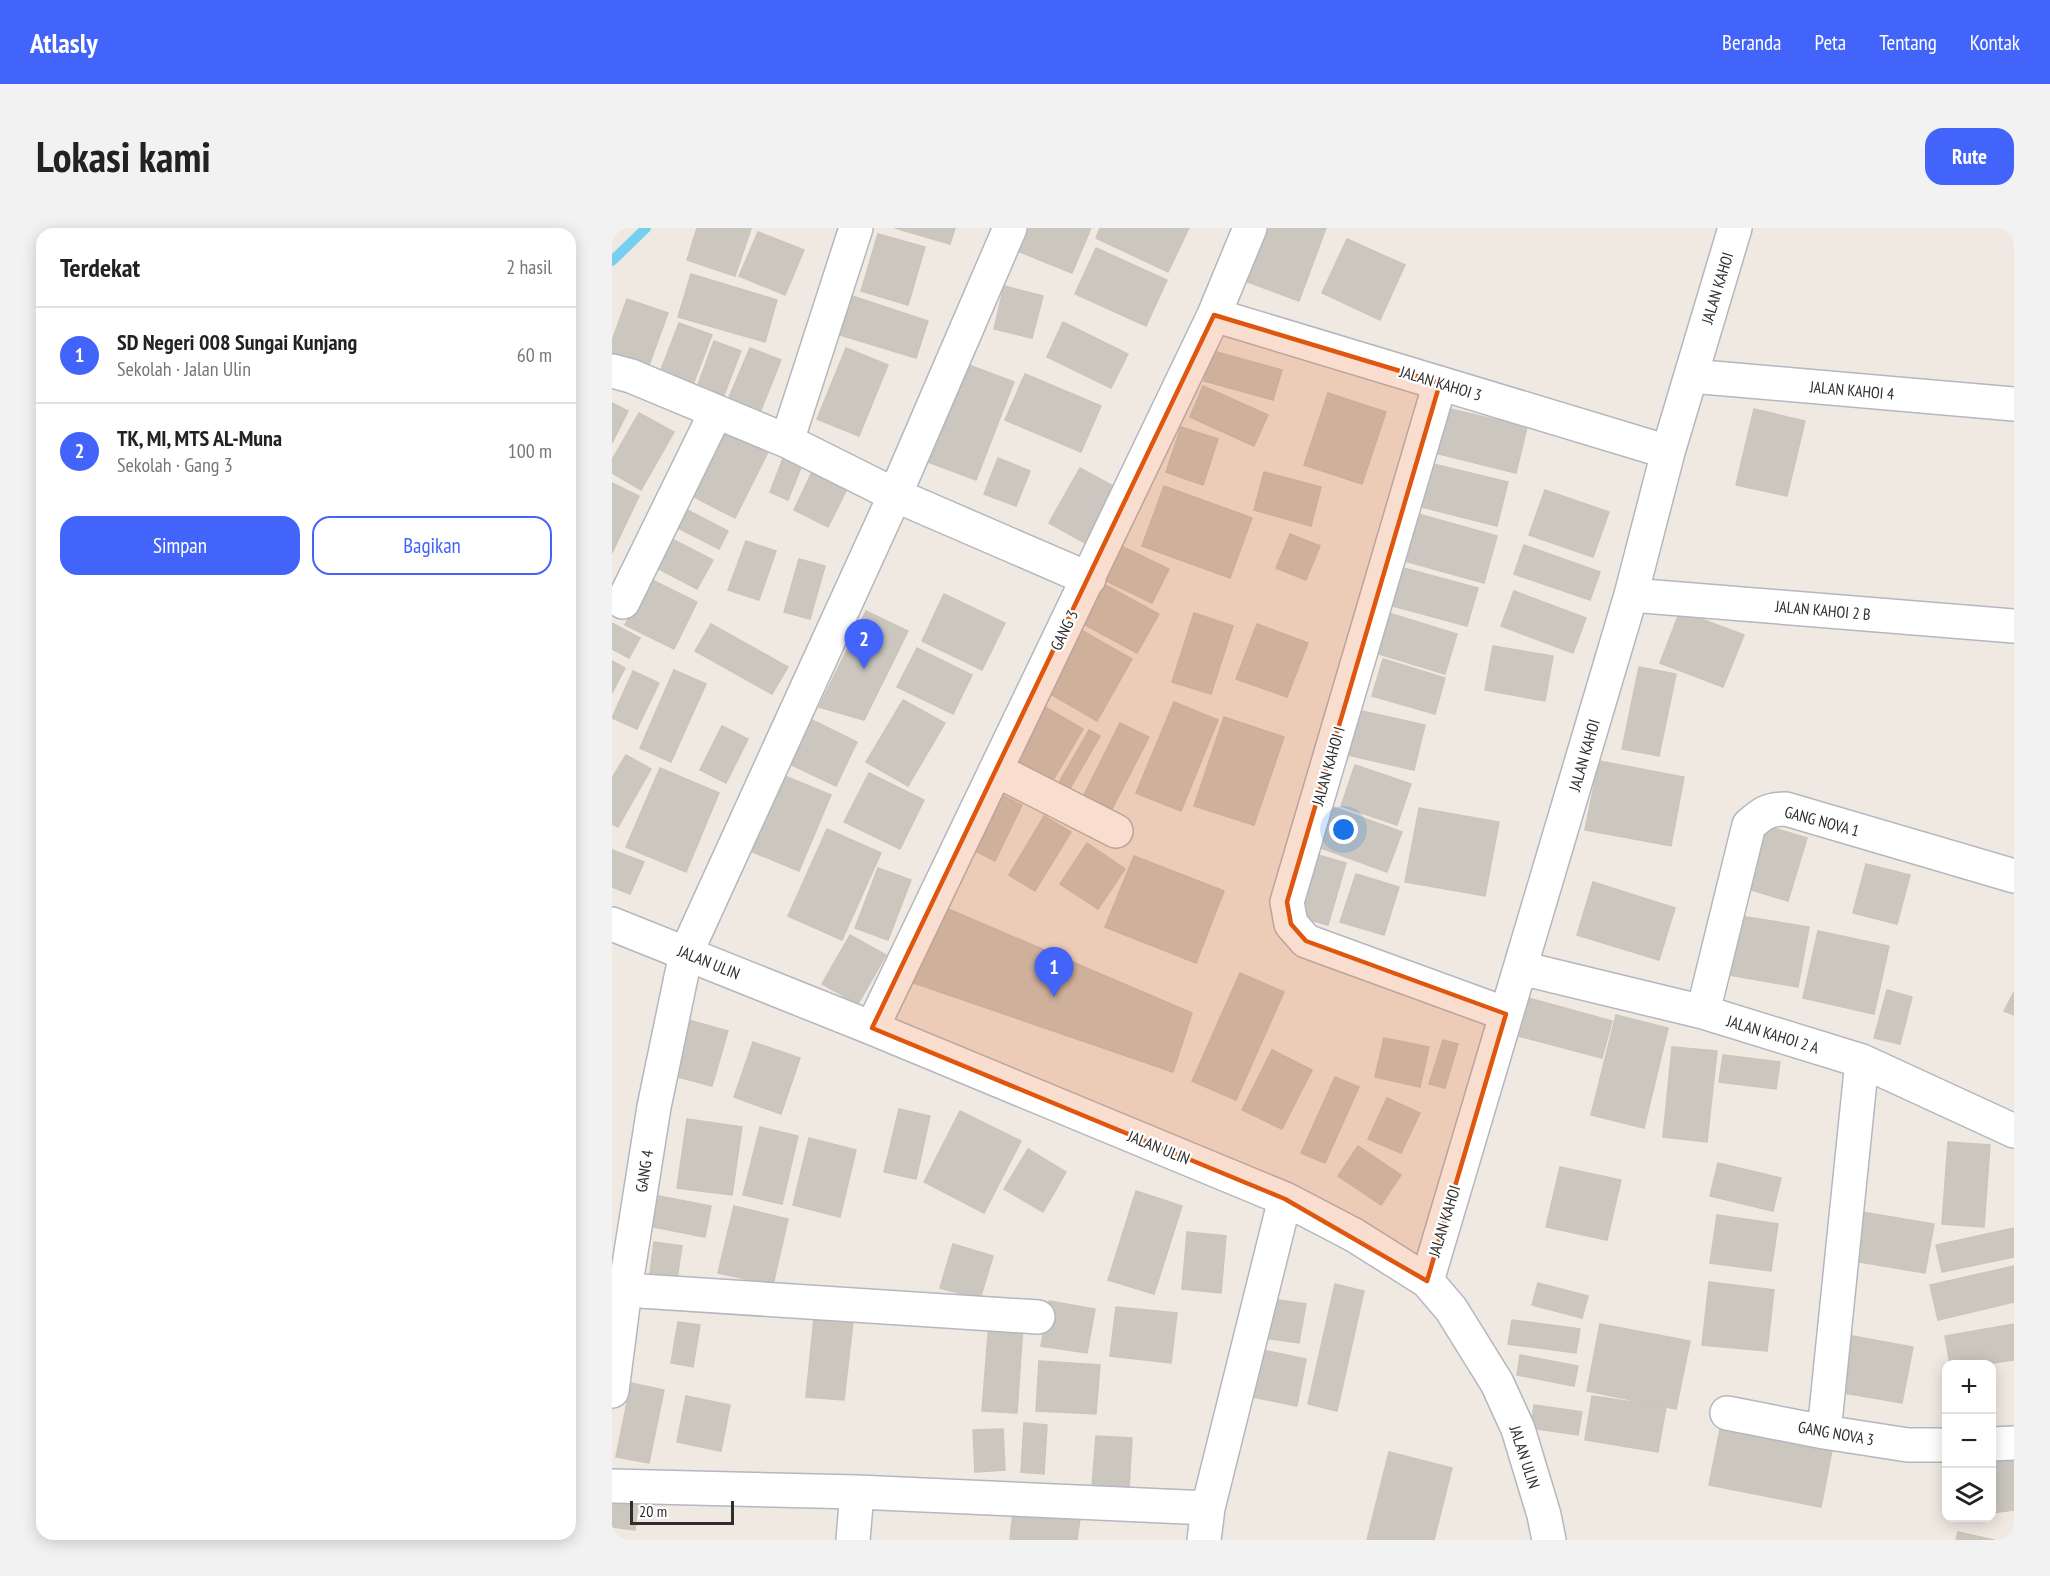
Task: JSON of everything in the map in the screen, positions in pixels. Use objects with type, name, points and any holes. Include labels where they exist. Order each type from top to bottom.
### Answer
[{"type":"street","points":[[787,441],[856,228]]},
{"type":"street","name":"GANG 4","points":[[612,1390],[625,1290],[654,1107],[686,953],[895,495],[1010,228]]},
{"type":"street","name":"GANG 3","points":[[872,1028],[1214,315],[1250,228]]},
{"type":"street","name":"JALAN KAHOI","points":[[1426,1281],[1631,595],[1668,452],[1735,228]]},
{"type":"street","name":"JALAN KAHOI 3","points":[[1214,315],[1668,452]]},
{"type":"street","points":[[612,371],[631,376],[787,441],[895,495],[1089,579]]},
{"type":"street","name":"JALAN KAHOI 4","points":[[1691,376],[2014,404]]},
{"type":"street","name":"JALAN KAHOI I","points":[[1440,383],[1287,902],[1291,924],[1306,941],[1506,1014]]},
{"type":"street","points":[[623,602],[716,412]]},
{"type":"street","name":"JALAN KAHOI 2 B","points":[[1631,595],[2014,626]]},
{"type":"street","points":[[996,770],[1116,831]]},
{"type":"street","name":"GANG NOVA 1","points":[[1703,1012],[1749,825],[1760,815],[1772,809],[1786,809],[2014,876]]},
{"type":"street","name":"JALAN ULIN","points":[[612,924],[872,1028],[1285,1199],[1354,1235],[1426,1281],[1451,1309],[1497,1383],[1518,1429],[1544,1515],[1549,1540]]},
{"type":"street","name":"JALAN KAHOI 2 A","points":[[1521,968],[1703,1012],[1862,1061],[2014,1131]]},
{"type":"street","points":[[1824,1432],[1862,1061]]},
{"type":"street","points":[[1204,1540],[1208,1508],[1285,1199]]},
{"type":"street","points":[[625,1290],[1038,1317]]},
{"type":"street","name":"GANG NOVA 3","points":[[1727,1413],[1824,1432],[1908,1445],[1942,1445]]},
{"type":"street","points":[[1996,1444],[2014,1443]]},
{"type":"street","points":[[612,1486],[857,1492],[1208,1508]]},
{"type":"street","points":[[853,1540],[857,1492]]},
{"type":"highlighted area","points":[[1214,315],[1440,383],[1287,902],[1291,924],[1306,941],[1506,1014],[1427,1281],[1285,1199],[872,1028]]},
{"type":"building","points":[[697,228],[751,229],[735,276],[687,260]]},
{"type":"building","points":[[895,228],[955,228],[950,244]]},
{"type":"building","points":[[1018,228],[1091,228],[1072,273],[1010,248]]},
{"type":"building","points":[[1100,228],[1189,228],[1168,272],[1096,238]]},
{"type":"building","points":[[1255,228],[1326,228],[1299,301],[1237,278]]},
{"type":"building","points":[[758,232],[804,250],[785,295],[739,276]]},
{"type":"building","points":[[878,234],[925,247],[908,305],[861,291]]},
{"type":"building","points":[[1347,239],[1405,265],[1380,320],[1322,293]]},
{"type":"building","points":[[1096,248],[1167,280],[1146,326],[1075,294]]},
{"type":"building","points":[[691,274],[777,300],[765,342],[678,317]]},
{"type":"building","points":[[1004,286],[1043,296],[1032,338],[994,329]]},
{"type":"building","points":[[852,296],[928,321],[916,358],[840,335]]},
{"type":"building","points":[[627,299],[668,313],[645,376],[612,365],[612,341]]},
{"type":"building","points":[[1063,322],[1128,354],[1111,388],[1047,357]]},
{"type":"building","points":[[679,323],[712,335],[692,387],[659,375]]},
{"type":"building","points":[[714,341],[741,351],[722,400],[696,390]]},
{"type":"building","points":[[750,348],[781,360],[759,415],[727,402]]},
{"type":"building","points":[[846,348],[888,365],[859,436],[817,419]]},
{"type":"building","points":[[1213,351],[1282,370],[1273,400],[1204,381]]},
{"type":"building","points":[[961,362],[1014,382],[976,480],[923,460]]},
{"type":"building","points":[[1025,374],[1101,406],[1081,452],[1005,420]]},
{"type":"building","points":[[1203,386],[1268,415],[1254,446],[1190,417]]},
{"type":"building","points":[[1328,393],[1386,412],[1362,484],[1304,465]]},
{"type":"building","points":[[612,403],[628,411],[612,443]]},
{"type":"building","points":[[1442,407],[1527,427],[1516,473],[1431,452]]},
{"type":"building","points":[[1754,409],[1805,421],[1787,496],[1736,485]]},
{"type":"building","points":[[639,413],[674,432],[641,490],[612,473],[612,460]]},
{"type":"building","points":[[1181,427],[1218,439],[1203,485],[1166,472]]},
{"type":"building","points":[[719,428],[768,452],[735,518],[686,493]]},
{"type":"building","points":[[787,448],[806,455],[788,500],[770,492]]},
{"type":"building","points":[[998,458],[1030,471],[1016,506],[984,494]]},
{"type":"building","points":[[1425,462],[1508,482],[1497,526],[1414,505]]},
{"type":"building","points":[[1080,468],[1124,492],[1092,547],[1049,523]]},
{"type":"building","points":[[812,472],[847,489],[828,527],[794,510]]},
{"type":"building","points":[[1264,472],[1321,487],[1311,526],[1254,510]]},
{"type":"building","points":[[612,483],[639,496],[612,553]]},
{"type":"building","points":[[1164,486],[1252,518],[1230,578],[1142,546]]},
{"type":"building","points":[[1545,490],[1609,512],[1593,557],[1529,535]]},
{"type":"building","points":[[678,505],[728,531],[719,549],[668,523]]},
{"type":"building","points":[[1415,513],[1497,536],[1484,583],[1401,560]]},
{"type":"building","points":[[1290,534],[1320,546],[1306,580],[1276,568]]},
{"type":"building","points":[[670,538],[713,560],[697,589],[655,567]]},
{"type":"building","points":[[746,541],[776,551],[759,600],[728,590]]},
{"type":"building","points":[[1119,545],[1169,569],[1152,603],[1102,579]]},
{"type":"building","points":[[1524,545],[1600,572],[1590,600],[1514,574]]},
{"type":"building","points":[[799,559],[825,566],[810,619],[784,612]]},
{"type":"building","points":[[1400,567],[1478,588],[1467,626],[1389,605]]},
{"type":"building","points":[[648,578],[697,602],[674,649],[625,625]]},
{"type":"building","points":[[1098,581],[1159,614],[1137,653],[1076,620]]},
{"type":"building","points":[[1514,591],[1586,618],[1573,653],[1501,626]]},
{"type":"building","points":[[944,594],[1005,623],[982,670],[922,641]]},
{"type":"building","points":[[1379,610],[1457,634],[1445,674],[1366,650]]},
{"type":"building","points":[[866,611],[908,631],[864,720],[819,707]]},
{"type":"building","points":[[1680,611],[1744,635],[1723,687],[1660,663]]},
{"type":"building","points":[[1194,613],[1233,626],[1211,694],[1172,682]]},
{"type":"building","points":[[612,623],[640,638],[629,658],[612,649]]},
{"type":"building","points":[[711,624],[788,667],[772,694],[695,651]]},
{"type":"building","points":[[1257,624],[1308,643],[1287,697],[1236,679]]},
{"type":"building","points":[[1074,626],[1132,659],[1097,721],[1040,688]]},
{"type":"building","points":[[1493,646],[1553,656],[1545,701],[1485,690]]},
{"type":"building","points":[[917,648],[972,675],[953,714],[897,687]]},
{"type":"building","points":[[1383,659],[1445,678],[1435,714],[1372,696]]},
{"type":"building","points":[[612,661],[625,668],[612,693]]},
{"type":"building","points":[[1639,667],[1676,674],[1659,756],[1622,749]]},
{"type":"building","points":[[674,670],[706,684],[671,762],[640,748]]},
{"type":"building","points":[[633,671],[659,683],[637,729],[612,718]]},
{"type":"building","points":[[903,700],[945,723],[908,786],[866,762]]},
{"type":"building","points":[[1174,702],[1218,720],[1181,811],[1136,793]]},
{"type":"building","points":[[1040,704],[1083,729],[1052,782],[1009,758]]},
{"type":"building","points":[[1353,709],[1425,725],[1414,770],[1343,754]]},
{"type":"building","points":[[798,713],[857,742],[836,786],[777,758]]},
{"type":"building","points":[[1224,717],[1284,737],[1254,825],[1194,806]]},
{"type":"building","points":[[1120,723],[1149,737],[1112,809],[1084,795]]},
{"type":"building","points":[[722,726],[748,739],[726,783],[700,770]]},
{"type":"building","points":[[1089,730],[1100,736],[1064,799],[1053,793]]},
{"type":"building","points":[[626,755],[651,769],[618,827],[612,824],[612,778]]},
{"type":"building","points":[[1599,761],[1684,777],[1671,846],[1585,830]]},
{"type":"building","points":[[1355,765],[1411,784],[1397,825],[1341,806]]},
{"type":"building","points":[[660,768],[719,793],[686,872],[626,847]]},
{"type":"building","points":[[775,772],[831,795],[799,871],[743,848]]},
{"type":"building","points":[[869,773],[924,800],[900,849],[844,822]]},
{"type":"building","points":[[996,792],[1022,805],[995,861],[969,848]]},
{"type":"building","points":[[1325,804],[1402,832],[1387,872],[1310,844]]},
{"type":"building","points":[[1419,808],[1499,822],[1485,896],[1405,882]]},
{"type":"building","points":[[1044,816],[1071,832],[1035,891],[1009,875]]},
{"type":"building","points":[[1767,826],[1807,838],[1788,901],[1748,889]]},
{"type":"building","points":[[827,829],[881,853],[842,940],[788,916]]},
{"type":"building","points":[[1087,843],[1125,869],[1098,909],[1060,884]]},
{"type":"building","points":[[612,850],[644,862],[630,894],[612,887]]},
{"type":"building","points":[[1318,855],[1346,863],[1328,925],[1299,917]]},
{"type":"building","points":[[1134,856],[1224,891],[1196,963],[1105,927]]},
{"type":"building","points":[[1866,864],[1910,875],[1897,924],[1853,913]]},
{"type":"building","points":[[878,868],[911,880],[888,940],[855,928]]},
{"type":"building","points":[[1356,874],[1399,887],[1384,935],[1340,922]]},
{"type":"building","points":[[1593,882],[1675,908],[1659,960],[1577,935]]},
{"type":"building","points":[[939,905],[1192,1013],[1173,1072],[908,981]]},
{"type":"building","points":[[1734,915],[1809,927],[1798,987],[1723,974]]},
{"type":"building","points":[[1818,931],[1889,946],[1874,1014],[1803,998]]},
{"type":"building","points":[[850,935],[886,955],[858,1004],[822,984]]},
{"type":"building","points":[[1240,973],[1284,992],[1236,1100],[1192,1081]]},
{"type":"building","points":[[1887,990],[1912,997],[1900,1044],[1874,1038]]},
{"type":"building","points":[[2014,992],[2014,1015],[2004,1011]]},
{"type":"building","points":[[1518,995],[1612,1021],[1602,1058],[1507,1033]]},
{"type":"building","points":[[1616,1015],[1668,1028],[1644,1128],[1591,1115]]},
{"type":"building","points":[[678,1017],[728,1031],[712,1086],[663,1073]]},
{"type":"building","points":[[1384,1038],[1429,1047],[1420,1087],[1375,1077]]},
{"type":"building","points":[[1443,1040],[1458,1044],[1445,1088],[1429,1084]]},
{"type":"building","points":[[753,1042],[800,1058],[781,1114],[734,1097]]},
{"type":"building","points":[[1672,1047],[1717,1051],[1707,1142],[1663,1137]]},
{"type":"building","points":[[1272,1050],[1312,1070],[1282,1129],[1242,1110]]},
{"type":"building","points":[[1723,1055],[1780,1062],[1776,1089],[1719,1082]]},
{"type":"building","points":[[1335,1077],[1359,1087],[1325,1163],[1301,1153]]},
{"type":"building","points":[[1387,1098],[1420,1113],[1401,1153],[1368,1139]]},
{"type":"building","points":[[899,1109],[930,1116],[916,1179],[884,1172]]},
{"type":"building","points":[[960,1111],[1021,1141],[984,1213],[924,1182]]},
{"type":"building","points":[[687,1119],[742,1127],[732,1195],[677,1188]]},
{"type":"building","points":[[760,1127],[798,1136],[782,1204],[743,1195]]},
{"type":"building","points":[[809,1138],[856,1150],[840,1217],[793,1205]]},
{"type":"building","points":[[1948,1142],[1990,1145],[1984,1227],[1942,1224]]},
{"type":"building","points":[[1358,1146],[1401,1175],[1381,1205],[1338,1176]]},
{"type":"building","points":[[1028,1149],[1066,1172],[1043,1212],[1004,1189]]},
{"type":"building","points":[[1718,1163],[1781,1178],[1773,1211],[1710,1196]]},
{"type":"building","points":[[1560,1167],[1621,1180],[1607,1240],[1546,1227]]},
{"type":"building","points":[[1136,1191],[1182,1206],[1154,1294],[1108,1280]]},
{"type":"building","points":[[659,1196],[711,1206],[705,1237],[653,1227]]},
{"type":"building","points":[[734,1206],[788,1219],[773,1285],[718,1273]]},
{"type":"building","points":[[1856,1211],[1934,1224],[1925,1273],[1847,1260]]},
{"type":"building","points":[[1717,1215],[1778,1224],[1771,1271],[1710,1263]]},
{"type":"building","points":[[2014,1228],[2014,1257],[1942,1272],[1936,1245]]},
{"type":"building","points":[[1187,1232],[1226,1236],[1221,1293],[1182,1289]]},
{"type":"building","points":[[654,1242],[682,1246],[676,1285],[649,1281]]},
{"type":"building","points":[[953,1244],[993,1256],[980,1299],[940,1288]]},
{"type":"building","points":[[2014,1266],[2014,1302],[1938,1320],[1930,1285]]},
{"type":"building","points":[[1709,1282],[1774,1290],[1767,1351],[1702,1345]]},
{"type":"building","points":[[1538,1283],[1588,1296],[1582,1318],[1532,1305]]},
{"type":"building","points":[[1335,1284],[1364,1291],[1337,1411],[1308,1404]]},
{"type":"building","points":[[1264,1298],[1306,1304],[1299,1343],[1257,1337]]},
{"type":"building","points":[[1049,1301],[1095,1309],[1087,1353],[1041,1346]]},
{"type":"building","points":[[1116,1307],[1177,1313],[1171,1363],[1110,1356]]},
{"type":"building","points":[[814,1318],[853,1322],[844,1400],[806,1397]]},
{"type":"building","points":[[1512,1320],[1580,1329],[1576,1353],[1508,1344]]},
{"type":"building","points":[[678,1322],[700,1325],[693,1367],[671,1363]]},
{"type":"building","points":[[989,1322],[1023,1325],[1017,1413],[982,1411]]},
{"type":"building","points":[[1600,1324],[1690,1341],[1676,1409],[1587,1391]]},
{"type":"building","points":[[2014,1324],[2014,1360],[1996,1362],[1996,1360],[1949,1360],[1945,1336]]},
{"type":"building","points":[[1847,1335],[1913,1347],[1902,1403],[1837,1392]]},
{"type":"building","points":[[1253,1348],[1306,1359],[1297,1406],[1243,1395]]},
{"type":"building","points":[[1520,1355],[1578,1366],[1574,1386],[1517,1375]]},
{"type":"building","points":[[1039,1361],[1100,1365],[1096,1414],[1036,1411]]},
{"type":"building","points":[[631,1383],[664,1390],[649,1463],[616,1457]]},
{"type":"building","points":[[686,1396],[730,1405],[721,1451],[677,1442]]},
{"type":"building","points":[[1592,1396],[1666,1407],[1658,1452],[1585,1440]]},
{"type":"building","points":[[1534,1405],[1582,1412],[1578,1435],[1531,1428]]},
{"type":"building","points":[[1722,1419],[1834,1440],[1821,1507],[1709,1485]]},
{"type":"building","points":[[1024,1423],[1047,1425],[1044,1474],[1021,1472]]},
{"type":"building","points":[[1003,1429],[1005,1470],[975,1472],[973,1430]]},
{"type":"building","points":[[1096,1436],[1132,1438],[1129,1489],[1092,1487]]},
{"type":"building","points":[[2014,1451],[2014,1510],[1996,1512],[1996,1453]]},
{"type":"building","points":[[1389,1452],[1452,1468],[1434,1540],[1367,1540]]},
{"type":"building","points":[[612,1493],[639,1496],[635,1530],[612,1527]]},
{"type":"building","points":[[1013,1511],[1080,1519],[1077,1540],[1010,1540]]},
{"type":"building","points":[[1958,1532],[1994,1540],[1956,1540]]},
{"type":"waterway","points":[[612,261],[646,228]]},
{"type":"place","name":"TK, MI, MTS AL-Muna","points":[[864,669]]},
{"type":"place","name":"SD Negeri 008 Sungai Kunjang","points":[[1054,997]]}]
